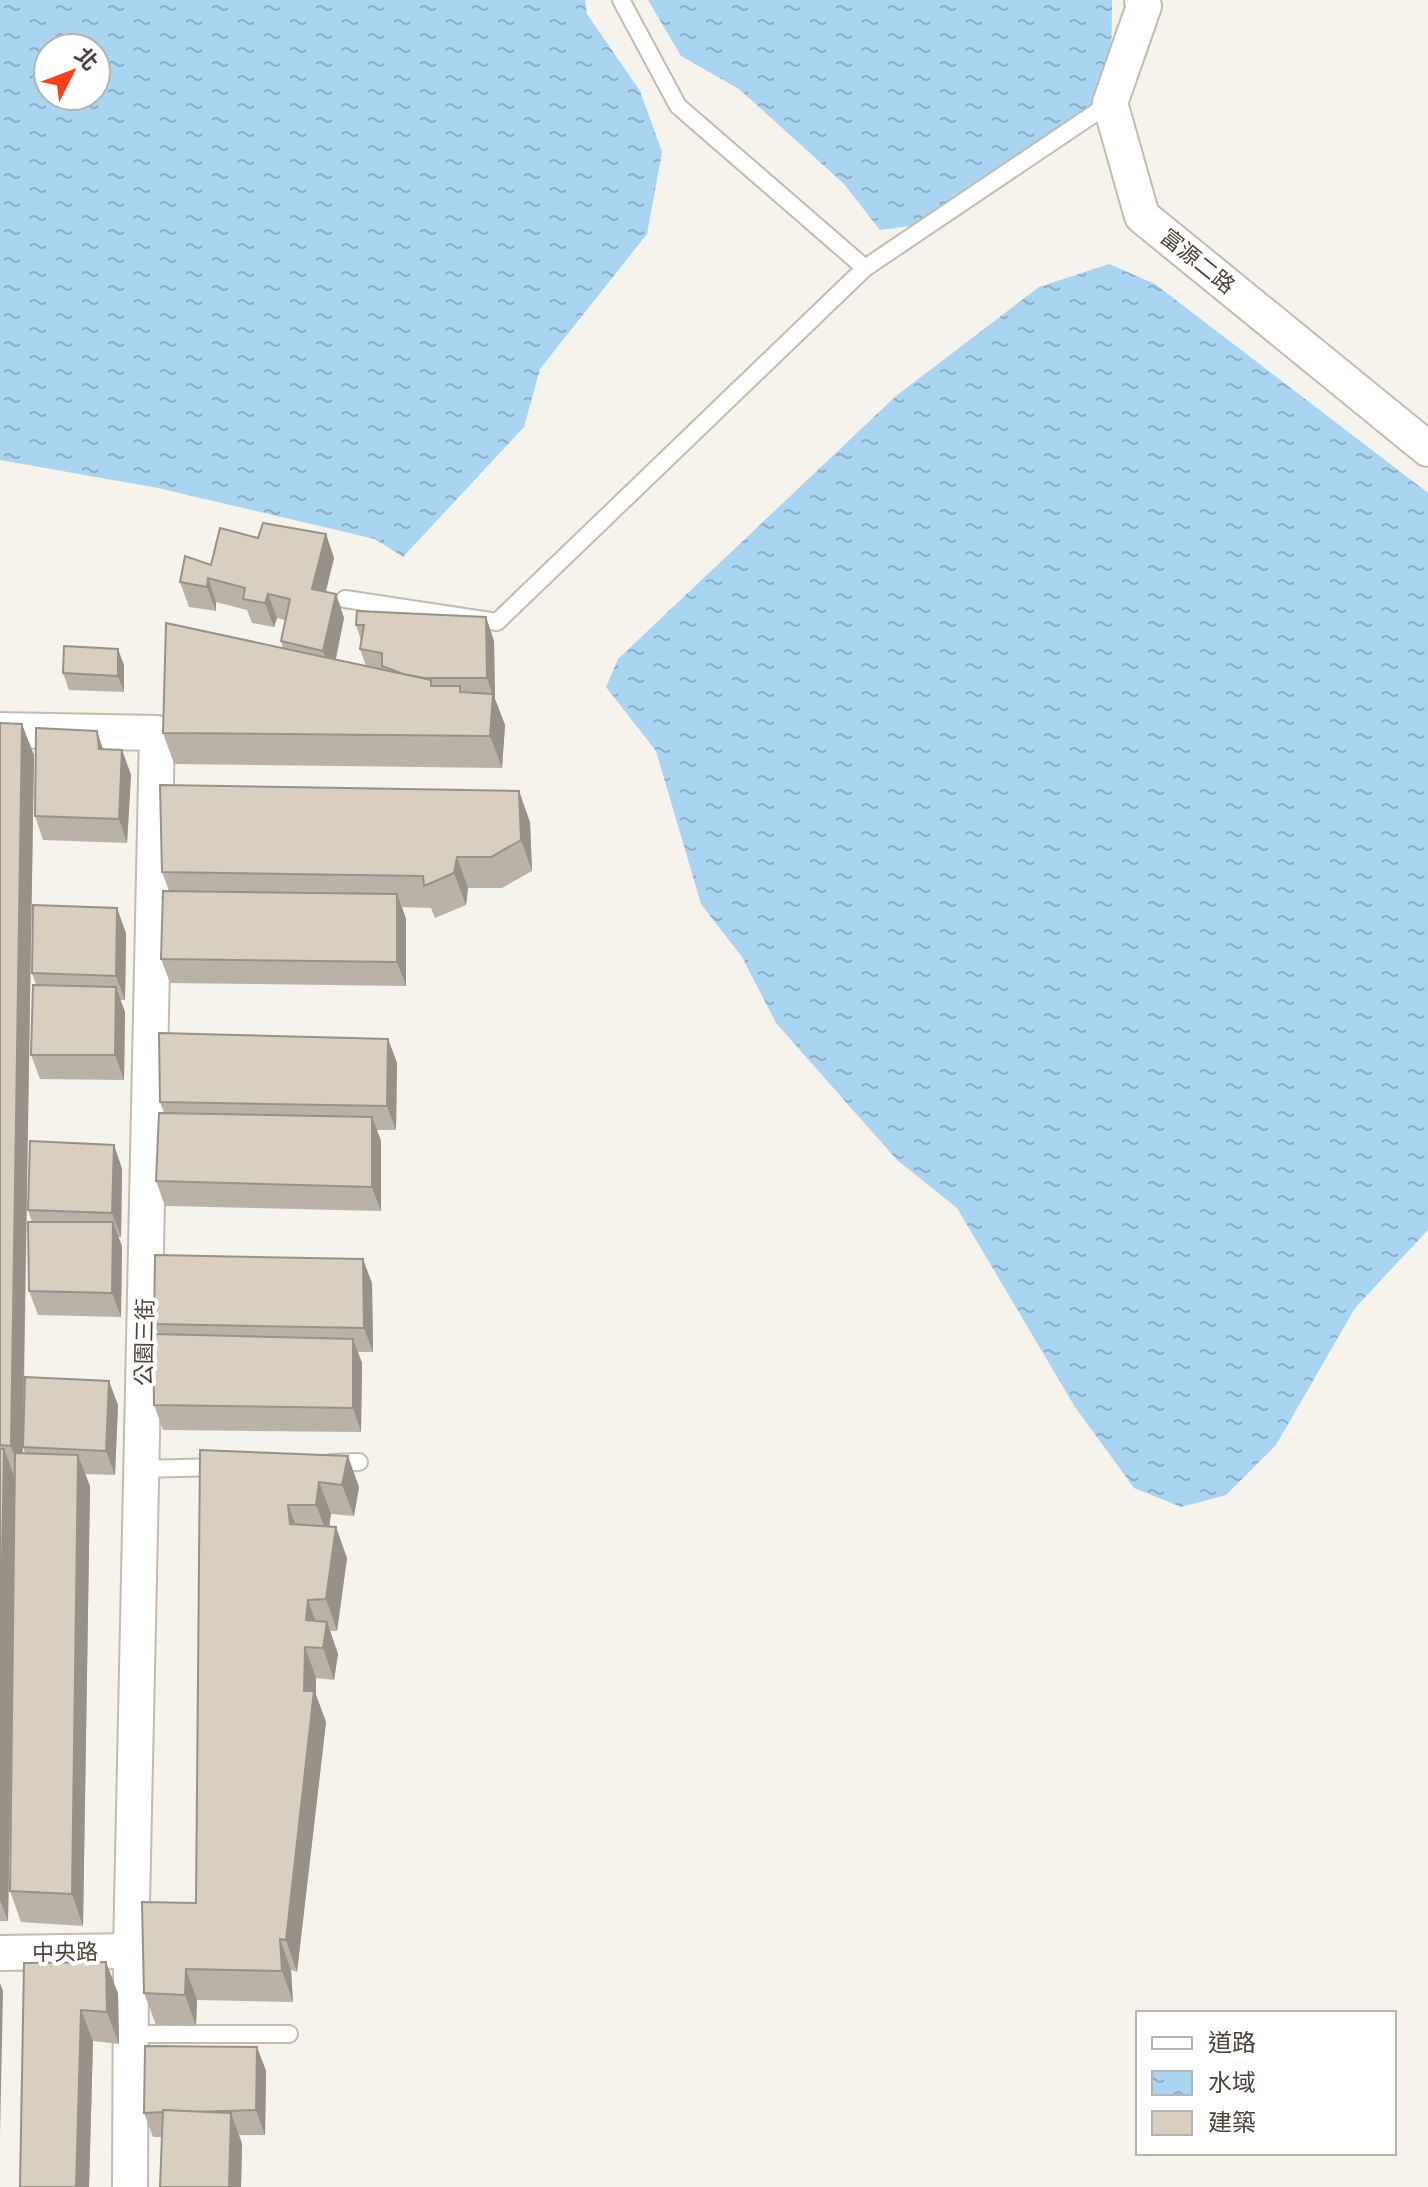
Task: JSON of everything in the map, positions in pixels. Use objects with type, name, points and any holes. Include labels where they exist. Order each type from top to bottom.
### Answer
[{"type":"street","points":[[1110,103],[1144,6],[1142,0]]},
{"type":"street","name":"富源二路","points":[[1110,103],[1142,216],[1428,449]]},
{"type":"street","name":"公園三街","points":[[0,730],[157,733],[131,1951],[130,2187]]},
{"type":"street","name":"中央路","points":[[0,1953],[131,1951]]},
{"type":"lane","points":[[621,0],[678,106],[865,268]]},
{"type":"lane","points":[[345,599],[497,622],[865,268],[1110,103]]},
{"type":"lane","points":[[312,1463],[359,1462]]},
{"type":"lane","points":[[141,1469],[235,1466]]},
{"type":"lane","points":[[131,2034],[289,2034]]},
{"type":"water","points":[[0,0],[585,0],[587,14],[640,91],[662,152],[647,234],[540,369],[524,427],[403,557],[375,539],[158,488],[0,460]]},
{"type":"water","points":[[648,0],[1112,0],[1111,87],[948,221],[880,230],[844,184],[739,89],[681,56]]},
{"type":"water","points":[[1109,264],[1155,284],[1428,493],[1428,1230],[1355,1308],[1276,1445],[1226,1495],[1181,1507],[1134,1488],[1075,1407],[957,1208],[897,1160],[776,1023],[742,957],[701,904],[656,751],[606,687],[618,659],[896,396],[1039,287]]},
{"type":"building","points":[[263,523],[326,534],[312,589],[336,594],[323,651],[281,641],[290,599],[268,594],[265,603],[243,599],[245,588],[208,578],[207,587],[180,582],[185,556],[211,565],[220,528],[258,538]]},
{"type":"building","points":[[357,611],[486,617],[487,678],[424,678],[382,666],[382,653],[360,649],[364,625],[356,625]]},
{"type":"building","points":[[166,623],[431,680],[431,686],[460,686],[460,692],[493,694],[490,736],[163,733]]},
{"type":"building","points":[[64,646],[118,649],[118,676],[63,673]]},
{"type":"building","points":[[0,723],[22,724],[11,1446],[0,1445]]},
{"type":"building","points":[[36,728],[97,731],[99,749],[122,750],[119,819],[35,816]]},
{"type":"building","points":[[160,785],[519,791],[521,840],[491,857],[457,857],[454,873],[424,886],[423,876],[162,872]]},
{"type":"building","points":[[163,891],[397,894],[397,962],[161,959]]},
{"type":"building","points":[[33,905],[117,908],[116,976],[32,973]]},
{"type":"building","points":[[33,985],[116,987],[115,1055],[31,1055]]},
{"type":"building","points":[[159,1033],[388,1039],[387,1106],[160,1102]]},
{"type":"building","points":[[159,1113],[372,1117],[372,1187],[156,1181]]},
{"type":"building","points":[[30,1141],[114,1145],[112,1213],[28,1210]]},
{"type":"building","points":[[28,1222],[113,1222],[112,1293],[29,1291]]},
{"type":"building","points":[[155,1255],[363,1259],[364,1328],[154,1324]]},
{"type":"building","points":[[153,1334],[353,1339],[353,1408],[154,1405]]},
{"type":"building","points":[[25,1377],[109,1381],[106,1451],[23,1447]]},
{"type":"building","points":[[0,1449],[4,1449],[0,1681]]},
{"type":"building","points":[[200,1450],[348,1456],[342,1485],[319,1482],[316,1505],[288,1505],[290,1524],[336,1527],[326,1599],[308,1600],[306,1620],[327,1622],[323,1648],[305,1647],[304,1691],[314,1691],[286,1940],[280,1939],[282,1971],[186,1969],[185,1995],[144,1993],[142,1902],[196,1903]]},
{"type":"building","points":[[15,1453],[78,1455],[72,1894],[10,1891]]},
{"type":"building","points":[[106,1962],[107,2012],[81,2010],[76,2187],[20,2187],[24,1963]]},
{"type":"building","points":[[145,2046],[257,2047],[256,2110],[163,2110],[144,2113]]},
{"type":"building","points":[[163,2110],[231,2113],[229,2187],[160,2187]]}]
